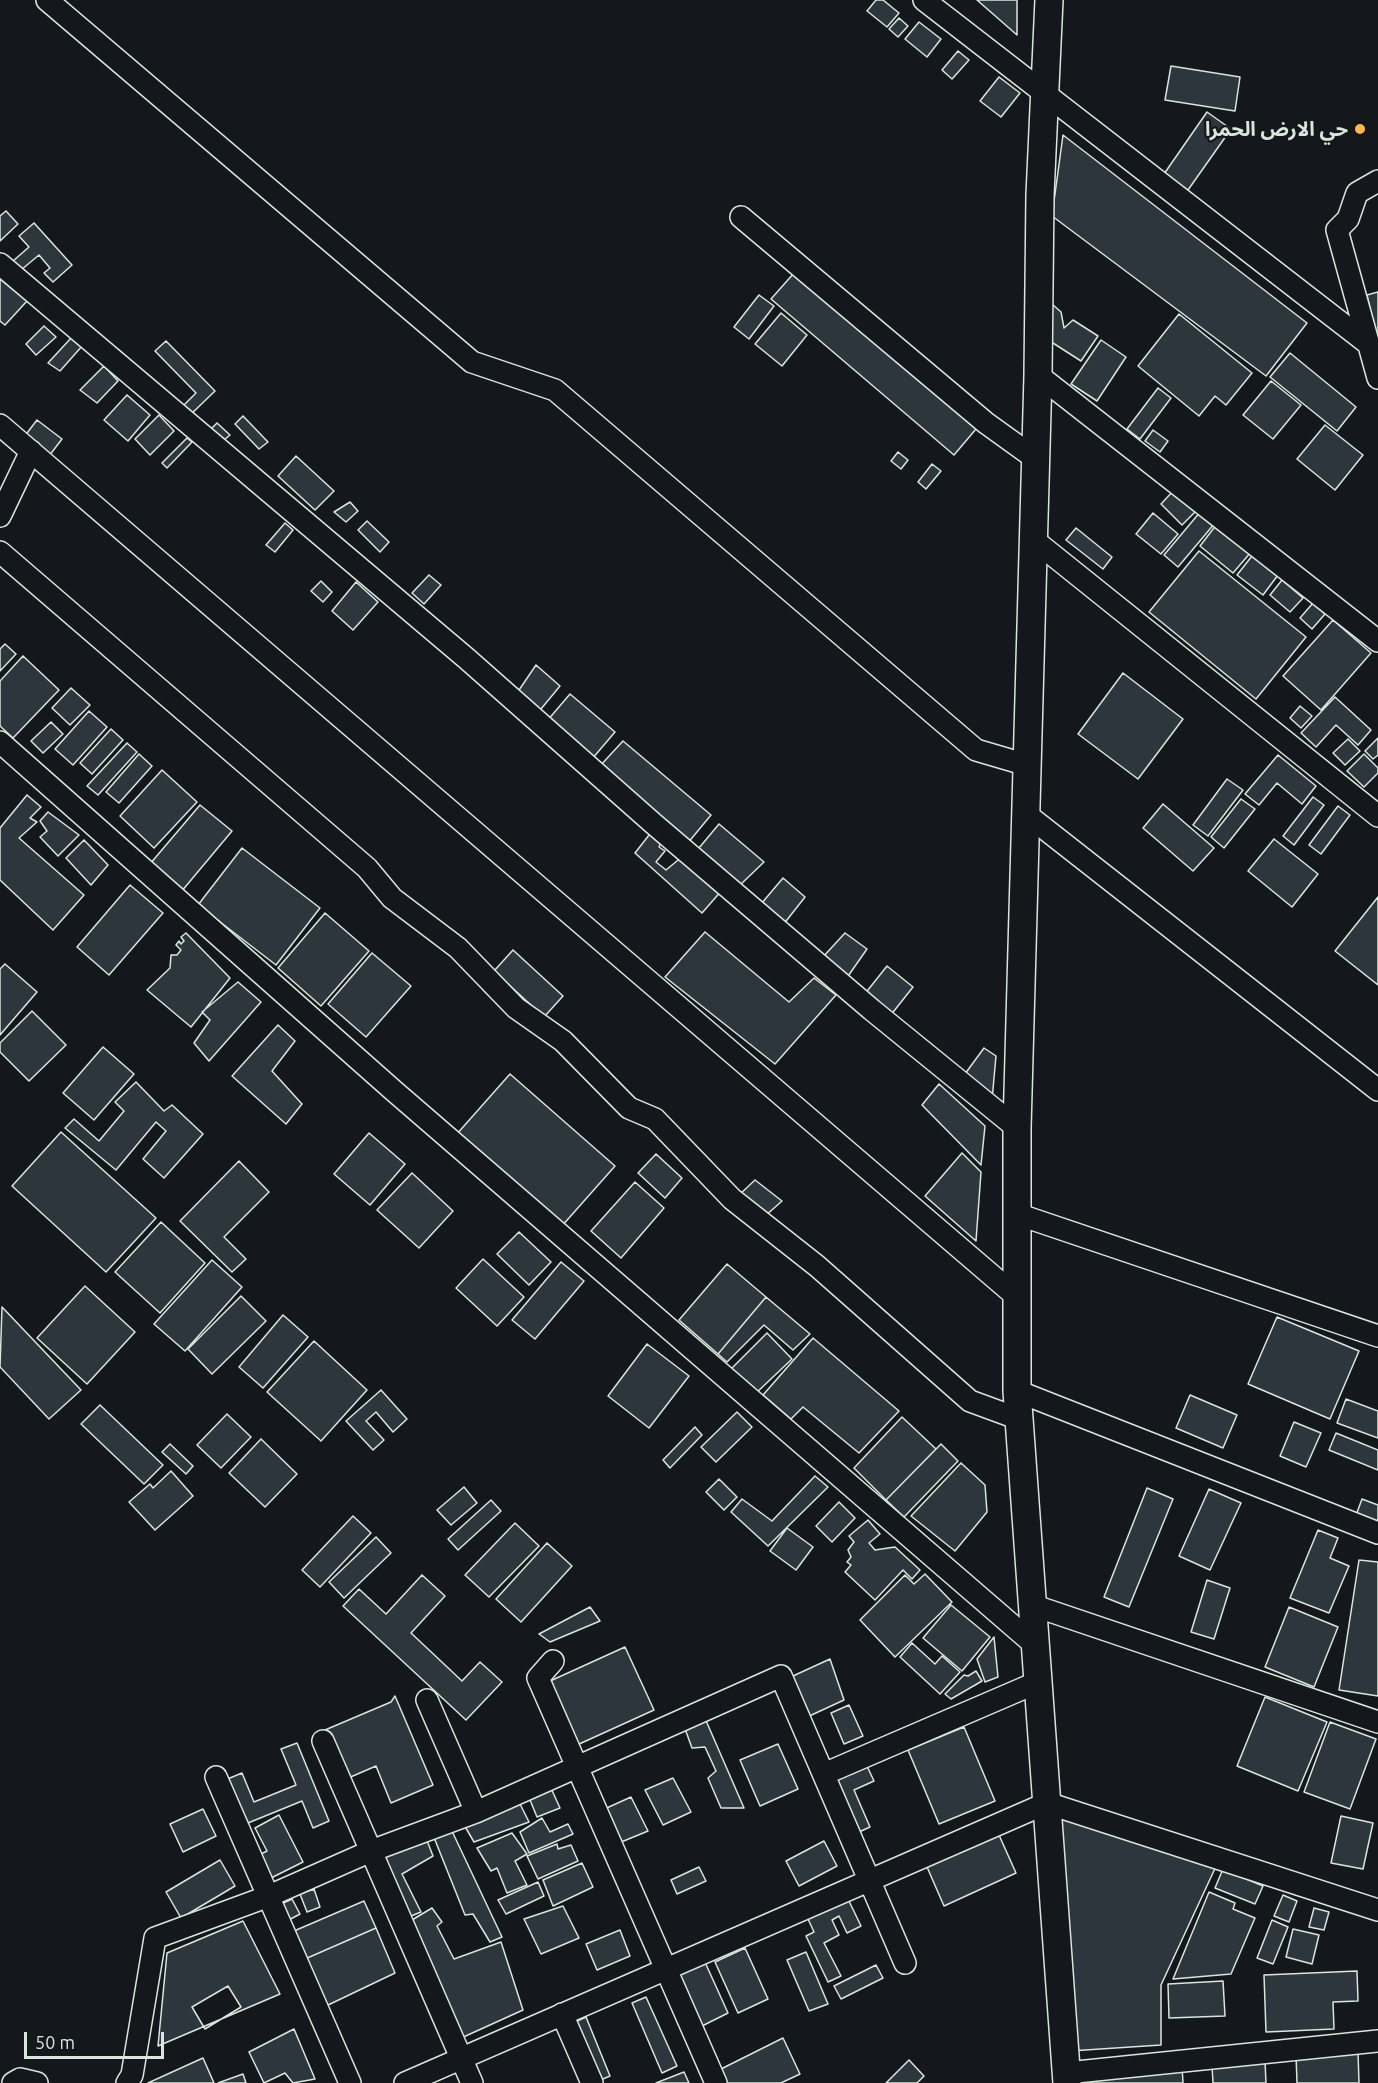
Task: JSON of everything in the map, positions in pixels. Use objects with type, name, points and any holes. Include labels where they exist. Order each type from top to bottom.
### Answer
[{"type":"main road","points":[[1049,0],[1040,195],[1036,459],[1017,1128],[1017,1391],[1067,2078]]},
{"type":"street","points":[[47,0],[472,362],[555,390],[976,750],[1027,765]]},
{"type":"street","points":[[924,0],[1371,346]]},
{"type":"street","points":[[1378,181],[1357,193],[1347,219],[1337,230],[1378,378]]},
{"type":"street","points":[[741,216],[986,423],[1036,459]]},
{"type":"street","points":[[0,264],[466,658],[655,825],[836,979],[1017,1128]]},
{"type":"street","points":[[1038,375],[1378,641]]},
{"type":"street","points":[[0,425],[1017,1297]]},
{"type":"street","points":[[0,516],[31,451]]},
{"type":"street","points":[[1034,540],[1378,816]]},
{"type":"street","points":[[0,552],[368,868],[392,898],[458,948],[516,1008],[563,1041],[629,1108],[655,1119],[732,1199],[817,1266],[970,1401],[1019,1419]]},
{"type":"street","points":[[0,742],[386,1083],[1035,1645]]},
{"type":"street","points":[[1026,814],[1378,1090]]},
{"type":"street","points":[[1017,1215],[1378,1336]]},
{"type":"street","points":[[1017,1391],[1378,1533]]},
{"type":"street","points":[[1032,1605],[1378,1722]]},
{"type":"street","points":[[553,1661],[538,1678],[716,2083]]},
{"type":"street","points":[[127,2083],[132,2075],[155,1938],[269,1896],[371,1851],[476,1812],[781,1676],[905,1963]]},
{"type":"street","points":[[824,1774],[1038,1682]]},
{"type":"street","points":[[428,1700],[476,1812]]},
{"type":"street","points":[[323,1741],[472,2083]]},
{"type":"street","points":[[216,1777],[350,2083]]},
{"type":"street","points":[[405,2083],[1047,1803],[1378,1910]]},
{"type":"street","points":[[562,2014],[592,2083]]},
{"type":"street","points":[[1067,2078],[1378,2041]]},
{"type":"street","points":[[13,2083],[20,2079],[37,2083]]},
{"type":"building","points":[[876,0],[883,0],[899,13],[887,27],[867,11]]},
{"type":"building","points":[[977,0],[1017,0],[1017,35]]},
{"type":"building","points":[[899,18],[908,26],[898,37],[889,29]]},
{"type":"building","points":[[919,22],[941,39],[927,57],[905,39]]},
{"type":"building","points":[[958,51],[969,60],[952,79],[942,70]]},
{"type":"building","points":[[1171,66],[1240,77],[1235,111],[1165,100]]},
{"type":"building","points":[[999,77],[1020,93],[1001,117],[980,101]]},
{"type":"building","points":[[1207,112],[1231,129],[1188,190],[1164,174]]},
{"type":"building","points":[[1063,135],[1307,323],[1266,376],[1052,216]]},
{"type":"building","points":[[6,211],[18,224],[0,241],[0,216]]},
{"type":"building","points":[[34,223],[72,265],[53,282],[44,273],[50,268],[39,255],[21,270],[13,261],[29,247],[19,236]]},
{"type":"building","points":[[794,273],[976,429],[954,455],[771,299]]},
{"type":"building","points":[[0,279],[27,301],[5,325],[0,321]]},
{"type":"building","points":[[1378,292],[1378,340],[1377,341],[1367,295]]},
{"type":"building","points":[[759,295],[774,306],[749,339],[734,327]]},
{"type":"building","points":[[1052,304],[1061,312],[1064,328],[1073,320],[1098,336],[1081,361],[1042,336]]},
{"type":"building","points":[[781,313],[807,335],[782,366],[755,344]]},
{"type":"building","points":[[1179,314],[1252,373],[1226,405],[1215,396],[1199,416],[1138,366]]},
{"type":"building","points":[[44,326],[56,337],[36,355],[26,344]]},
{"type":"building","points":[[72,337],[83,345],[60,371],[48,363]]},
{"type":"building","points":[[1101,340],[1126,357],[1097,401],[1071,384]]},
{"type":"building","points":[[166,341],[215,391],[187,418],[179,410],[196,393],[155,351]]},
{"type":"building","points":[[1290,353],[1356,407],[1337,431],[1270,377]]},
{"type":"building","points":[[104,366],[118,381],[97,403],[80,390]]},
{"type":"building","points":[[1271,381],[1301,405],[1273,439],[1243,415]]},
{"type":"building","points":[[1158,388],[1171,398],[1140,439],[1127,429]]},
{"type":"building","points":[[127,395],[150,415],[128,441],[104,420]]},
{"type":"building","points":[[159,415],[174,431],[150,455],[135,439]]},
{"type":"building","points":[[243,416],[268,442],[259,449],[235,424]]},
{"type":"building","points":[[37,420],[62,439],[49,456],[24,437]]},
{"type":"building","points":[[217,423],[230,435],[223,441],[211,429]]},
{"type":"building","points":[[1325,425],[1363,455],[1335,490],[1297,459]]},
{"type":"building","points":[[1153,430],[1168,441],[1160,452],[1145,441]]},
{"type":"building","points":[[187,438],[192,442],[167,468],[162,463]]},
{"type":"building","points":[[898,452],[908,460],[901,469],[891,461]]},
{"type":"building","points":[[296,456],[334,491],[315,510],[278,476]]},
{"type":"building","points":[[932,464],[941,471],[926,489],[918,482]]},
{"type":"building","points":[[1175,489],[1197,510],[1182,525],[1161,504]]},
{"type":"building","points":[[350,502],[358,511],[346,522],[334,512]]},
{"type":"building","points":[[1201,511],[1215,523],[1178,567],[1164,555]]},
{"type":"building","points":[[1153,513],[1178,534],[1161,554],[1136,534]]},
{"type":"building","points":[[367,521],[389,542],[380,552],[358,530]]},
{"type":"building","points":[[285,523],[293,530],[275,552],[266,545]]},
{"type":"building","points":[[1217,524],[1251,552],[1233,573],[1200,546]]},
{"type":"building","points":[[1076,528],[1112,557],[1103,569],[1066,540]]},
{"type":"building","points":[[1199,551],[1306,637],[1256,699],[1149,612]]},
{"type":"building","points":[[1252,556],[1278,575],[1263,595],[1237,575]]},
{"type":"building","points":[[429,575],[441,585],[424,604],[412,593]]},
{"type":"building","points":[[1282,580],[1303,598],[1290,612],[1270,595]]},
{"type":"building","points":[[321,581],[332,592],[323,602],[311,591]]},
{"type":"building","points":[[356,582],[378,602],[353,630],[332,611]]},
{"type":"building","points":[[1313,603],[1325,614],[1312,629],[1300,618]]},
{"type":"building","points":[[1333,620],[1371,653],[1321,710],[1283,676]]},
{"type":"building","points":[[5,644],[16,654],[0,671],[0,649]]},
{"type":"building","points":[[23,656],[59,690],[13,738],[0,726],[0,681]]},
{"type":"building","points":[[536,665],[560,686],[536,715],[515,696]]},
{"type":"building","points":[[1123,673],[1183,719],[1138,779],[1078,734]]},
{"type":"building","points":[[71,688],[90,705],[70,725],[52,708]]},
{"type":"building","points":[[570,694],[615,732],[592,759],[547,721]]},
{"type":"building","points":[[1335,697],[1371,730],[1358,745],[1336,725],[1316,747],[1301,733]]},
{"type":"building","points":[[1300,706],[1312,716],[1301,728],[1290,718]]},
{"type":"building","points":[[89,711],[107,727],[73,765],[55,749]]},
{"type":"building","points":[[51,722],[63,734],[43,753],[31,741]]},
{"type":"building","points":[[111,729],[123,740],[92,774],[80,763]]},
{"type":"building","points":[[1378,738],[1378,755],[1373,759],[1365,751]]},
{"type":"building","points":[[1348,739],[1360,751],[1345,765],[1333,753]]},
{"type":"building","points":[[623,741],[711,815],[687,844],[599,767]]},
{"type":"building","points":[[127,743],[137,752],[98,795],[87,786]]},
{"type":"building","points":[[139,754],[152,766],[119,803],[106,792]]},
{"type":"building","points":[[1364,754],[1378,768],[1378,773],[1364,787],[1347,771]]},
{"type":"building","points":[[1278,755],[1316,786],[1302,804],[1277,783],[1259,805],[1245,794]]},
{"type":"building","points":[[162,770],[197,802],[154,848],[120,816]]},
{"type":"building","points":[[1227,779],[1243,790],[1208,836],[1193,825]]},
{"type":"building","points":[[27,795],[41,807],[30,818],[37,822],[19,838],[84,895],[53,930],[0,880],[0,828]]},
{"type":"building","points":[[1313,797],[1324,805],[1294,845],[1283,836]]},
{"type":"building","points":[[1241,799],[1255,809],[1224,848],[1211,837]]},
{"type":"building","points":[[1163,804],[1214,848],[1193,871],[1143,828]]},
{"type":"building","points":[[200,805],[232,831],[176,898],[144,871]]},
{"type":"building","points":[[1338,806],[1350,815],[1321,854],[1309,845]]},
{"type":"building","points":[[48,812],[79,835],[58,856],[40,837],[47,831],[40,821]]},
{"type":"building","points":[[719,824],[764,862],[738,887],[699,848]]},
{"type":"building","points":[[653,830],[663,838],[659,847],[665,851],[656,862],[666,870],[683,856],[723,889],[702,913],[635,853]]},
{"type":"building","points":[[1274,839],[1318,874],[1292,907],[1248,871]]},
{"type":"building","points":[[84,840],[108,865],[91,885],[66,858]]},
{"type":"building","points":[[242,848],[320,908],[276,965],[198,905]]},
{"type":"building","points":[[783,878],[805,897],[783,925],[761,904]]},
{"type":"building","points":[[130,885],[163,913],[109,975],[77,947]]},
{"type":"building","points":[[1378,897],[1378,985],[1335,951]]},
{"type":"building","points":[[325,913],[369,951],[321,1006],[278,968]]},
{"type":"building","points":[[705,932],[789,1002],[814,978],[836,995],[775,1064],[665,977]]},
{"type":"building","points":[[186,933],[230,978],[191,1027],[147,990],[170,968],[171,955],[177,955],[181,950],[176,945],[179,941],[181,944],[184,941],[181,937]]},
{"type":"building","points":[[845,933],[867,949],[846,979],[822,958]]},
{"type":"building","points":[[513,950],[563,996],[544,1017],[494,971]]},
{"type":"building","points":[[372,953],[411,986],[366,1037],[328,1004]]},
{"type":"building","points":[[5,964],[37,992],[0,1035],[0,969]]},
{"type":"building","points":[[887,966],[913,987],[890,1016],[864,995]]},
{"type":"building","points":[[238,982],[261,1002],[209,1061],[194,1043],[210,1020],[202,1012]]},
{"type":"building","points":[[32,1011],[66,1045],[29,1081],[0,1052],[0,1043]]},
{"type":"building","points":[[278,1025],[295,1041],[272,1071],[302,1104],[286,1124],[232,1076]]},
{"type":"building","points":[[103,1047],[134,1074],[94,1120],[63,1093]]},
{"type":"building","points":[[984,1048],[996,1056],[992,1100],[962,1078]]},
{"type":"building","points":[[510,1074],[615,1166],[561,1227],[456,1135]]},
{"type":"building","points":[[136,1082],[164,1111],[172,1105],[203,1134],[164,1178],[143,1159],[166,1131],[156,1122],[116,1170],[65,1128],[74,1119],[99,1141],[124,1111],[115,1102]]},
{"type":"building","points":[[939,1084],[985,1126],[981,1165],[922,1105]]},
{"type":"building","points":[[61,1132],[156,1218],[106,1272],[12,1186]]},
{"type":"building","points":[[369,1133],[405,1164],[370,1205],[334,1174]]},
{"type":"building","points":[[962,1153],[981,1172],[976,1241],[925,1196]]},
{"type":"building","points":[[656,1154],[682,1178],[665,1198],[638,1173]]},
{"type":"building","points":[[239,1161],[269,1192],[224,1237],[246,1259],[232,1272],[180,1221]]},
{"type":"building","points":[[412,1173],[453,1211],[419,1248],[377,1210]]},
{"type":"building","points":[[755,1180],[782,1201],[764,1217],[738,1196]]},
{"type":"building","points":[[635,1182],[664,1208],[621,1258],[591,1231]]},
{"type":"building","points":[[161,1222],[205,1263],[160,1313],[115,1272]]},
{"type":"building","points":[[519,1232],[551,1262],[529,1285],[497,1254]]},
{"type":"building","points":[[483,1259],[524,1297],[497,1326],[456,1288]]},
{"type":"building","points":[[212,1260],[242,1287],[185,1351],[154,1324]]},
{"type":"building","points":[[561,1262],[584,1281],[535,1339],[512,1320]]},
{"type":"building","points":[[727,1264],[766,1297],[718,1354],[679,1320]]},
{"type":"building","points":[[85,1286],[135,1332],[87,1384],[37,1338]]},
{"type":"building","points":[[241,1296],[266,1321],[212,1374],[188,1349]]},
{"type":"building","points":[[766,1297],[810,1334],[793,1350],[764,1325],[727,1362],[718,1354]]},
{"type":"building","points":[[2,1307],[81,1390],[49,1419],[0,1367]]},
{"type":"building","points":[[283,1315],[308,1337],[263,1388],[239,1367]]},
{"type":"building","points":[[1277,1317],[1359,1351],[1330,1419],[1248,1384]]},
{"type":"building","points":[[767,1333],[792,1359],[754,1395],[730,1370]]},
{"type":"building","points":[[813,1338],[899,1411],[859,1453],[803,1407],[791,1419],[763,1395]]},
{"type":"building","points":[[314,1341],[367,1390],[321,1441],[267,1392]]},
{"type":"building","points":[[647,1344],[689,1376],[649,1428],[608,1396]]},
{"type":"building","points":[[381,1390],[407,1419],[393,1432],[376,1412],[366,1421],[384,1440],[373,1450],[346,1421]]},
{"type":"building","points":[[1190,1395],[1237,1415],[1223,1448],[1176,1428]]},
{"type":"building","points":[[1346,1399],[1378,1411],[1378,1438],[1337,1423]]},
{"type":"building","points":[[100,1405],[163,1465],[144,1484],[81,1424]]},
{"type":"building","points":[[737,1412],[752,1427],[716,1462],[701,1447]]},
{"type":"building","points":[[227,1414],[251,1437],[221,1468],[197,1445]]},
{"type":"building","points":[[902,1417],[936,1449],[886,1500],[854,1468]]},
{"type":"building","points":[[1294,1422],[1321,1433],[1306,1467],[1280,1456]]},
{"type":"building","points":[[695,1427],[702,1435],[670,1468],[663,1460]]},
{"type":"building","points":[[1336,1433],[1378,1450],[1378,1470],[1329,1450]]},
{"type":"building","points":[[261,1439],[297,1474],[265,1507],[229,1473]]},
{"type":"building","points":[[170,1444],[193,1466],[186,1474],[162,1452]]},
{"type":"building","points":[[941,1444],[958,1461],[904,1517],[886,1500]]},
{"type":"building","points":[[961,1463],[985,1485],[987,1512],[955,1551],[911,1516]]},
{"type":"building","points":[[171,1471],[193,1496],[155,1530],[129,1502],[150,1484],[153,1488]]},
{"type":"building","points":[[815,1476],[828,1487],[768,1546],[731,1512],[742,1499],[772,1521]]},
{"type":"building","points":[[719,1479],[737,1497],[724,1510],[706,1492]]},
{"type":"building","points":[[464,1487],[477,1503],[451,1525],[437,1510]]},
{"type":"building","points":[[1147,1488],[1173,1499],[1129,1607],[1104,1597]]},
{"type":"building","points":[[1209,1489],[1241,1503],[1210,1570],[1179,1556]]},
{"type":"building","points":[[1362,1499],[1378,1505],[1378,1527],[1355,1518]]},
{"type":"building","points":[[491,1500],[501,1511],[458,1550],[448,1539]]},
{"type":"building","points":[[839,1502],[855,1518],[832,1542],[816,1526]]},
{"type":"building","points":[[353,1516],[371,1533],[320,1587],[302,1570]]},
{"type":"building","points":[[868,1520],[880,1534],[869,1543],[875,1550],[895,1547],[920,1570],[912,1579],[903,1570],[875,1600],[845,1572],[851,1565],[847,1562],[851,1557],[848,1550],[854,1542],[849,1536]]},
{"type":"building","points":[[515,1523],[539,1546],[489,1597],[465,1575]]},
{"type":"building","points":[[787,1528],[813,1547],[796,1570],[770,1551]]},
{"type":"building","points":[[1318,1530],[1338,1538],[1330,1558],[1349,1566],[1329,1613],[1290,1598]]},
{"type":"building","points":[[376,1537],[391,1553],[344,1598],[329,1582]]},
{"type":"building","points":[[547,1543],[572,1566],[521,1622],[496,1599]]},
{"type":"building","points":[[1359,1560],[1378,1562],[1378,1696],[1339,1690]]},
{"type":"building","points":[[925,1574],[952,1602],[895,1657],[860,1620],[905,1575],[914,1584]]},
{"type":"building","points":[[422,1575],[445,1596],[411,1633],[462,1681],[480,1662],[502,1682],[466,1720],[343,1606],[359,1589],[386,1614]]},
{"type":"building","points":[[1207,1580],[1230,1588],[1214,1639],[1191,1632]]},
{"type":"building","points":[[951,1605],[990,1637],[962,1671],[923,1638]]},
{"type":"building","points":[[590,1607],[600,1621],[550,1642],[539,1634]]},
{"type":"building","points":[[1289,1607],[1338,1627],[1314,1687],[1265,1667]]},
{"type":"building","points":[[994,1637],[998,1677],[985,1682],[977,1659]]},
{"type":"building","points":[[912,1643],[935,1664],[942,1656],[960,1672],[940,1694],[900,1657]]},
{"type":"building","points":[[625,1647],[654,1710],[577,1745],[548,1682]]},
{"type":"building","points":[[830,1659],[844,1700],[805,1718],[793,1676]]},
{"type":"building","points":[[976,1671],[982,1681],[951,1699],[945,1694],[964,1675],[968,1676]]},
{"type":"building","points":[[395,1696],[433,1785],[391,1803],[376,1766],[346,1779],[325,1730],[391,1702]]},
{"type":"building","points":[[1265,1697],[1327,1722],[1298,1791],[1237,1766]]},
{"type":"building","points":[[849,1705],[863,1736],[844,1744],[831,1713]]},
{"type":"building","points":[[704,1716],[744,1808],[721,1808],[708,1778],[716,1771],[705,1747],[692,1748],[684,1726]]},
{"type":"building","points":[[1330,1722],[1376,1739],[1350,1809],[1304,1792]]},
{"type":"building","points":[[964,1727],[995,1801],[939,1824],[908,1750]]},
{"type":"building","points":[[297,1743],[329,1821],[313,1828],[302,1801],[243,1825],[225,1780],[242,1773],[254,1802],[296,1785],[281,1749]]},
{"type":"building","points":[[778,1744],[798,1789],[760,1806],[740,1760]]},
{"type":"building","points":[[866,1764],[874,1781],[854,1790],[870,1827],[859,1832],[834,1778]]},
{"type":"building","points":[[673,1778],[691,1812],[663,1825],[645,1790]]},
{"type":"building","points":[[550,1786],[560,1808],[537,1817],[528,1795]]},
{"type":"building","points":[[631,1797],[648,1831],[614,1845],[600,1811]]},
{"type":"building","points":[[518,1800],[529,1822],[474,1842],[463,1823]]},
{"type":"building","points":[[203,1809],[216,1836],[183,1852],[170,1824]]},
{"type":"building","points":[[1055,1812],[1218,1862],[1161,1985],[1161,2045],[1070,2051]]},
{"type":"building","points":[[279,1815],[303,1862],[269,1879],[257,1856],[267,1851],[255,1828]]},
{"type":"building","points":[[1341,1816],[1373,1823],[1363,1869],[1331,1863]]},
{"type":"building","points":[[542,1818],[550,1832],[568,1824],[573,1834],[529,1853],[520,1832]]},
{"type":"building","points":[[451,1829],[502,1937],[490,1942],[473,1914],[465,1915],[433,1835]]},
{"type":"building","points":[[512,1833],[527,1854],[515,1861],[527,1885],[507,1893],[497,1868],[491,1871],[477,1848]]},
{"type":"building","points":[[999,1835],[1016,1873],[944,1906],[927,1867]]},
{"type":"building","points":[[426,1838],[433,1856],[402,1874],[421,1912],[406,1918],[378,1857]]},
{"type":"building","points":[[824,1841],[837,1866],[799,1886],[786,1861]]},
{"type":"building","points":[[557,1844],[558,1849],[571,1845],[578,1861],[538,1879],[527,1856]]},
{"type":"building","points":[[220,1860],[235,1886],[181,1918],[166,1892]]},
{"type":"building","points":[[582,1863],[593,1887],[553,1906],[543,1880]]},
{"type":"building","points":[[699,1867],[706,1881],[677,1894],[671,1880]]},
{"type":"building","points":[[1223,1869],[1263,1886],[1255,1904],[1215,1888]]},
{"type":"building","points":[[538,1882],[544,1896],[506,1914],[498,1900]]},
{"type":"building","points":[[314,1889],[320,1907],[307,1912],[300,1894]]},
{"type":"building","points":[[1209,1892],[1235,1903],[1233,1909],[1255,1918],[1231,1974],[1173,1979]]},
{"type":"building","points":[[1283,1895],[1297,1901],[1289,1922],[1274,1916]]},
{"type":"building","points":[[292,1899],[300,1914],[285,1922],[277,1906]]},
{"type":"building","points":[[848,1899],[861,1926],[847,1933],[839,1916],[832,1920],[839,1935],[824,1943],[841,1976],[828,1982],[806,1936],[814,1932],[808,1919]]},
{"type":"building","points":[[364,1901],[376,1928],[305,1959],[294,1931]]},
{"type":"building","points":[[563,1906],[579,1938],[541,1954],[524,1919]]},
{"type":"building","points":[[432,1908],[442,1922],[437,1926],[454,1959],[501,1942],[523,2010],[459,2039],[407,1923]]},
{"type":"building","points":[[1314,1908],[1329,1912],[1324,1930],[1309,1927]]},
{"type":"building","points":[[1272,1920],[1288,1927],[1273,1964],[1257,1958]]},
{"type":"building","points":[[243,1921],[280,1994],[158,2046],[167,1953]]},
{"type":"building","points":[[376,1928],[395,1973],[326,2006],[305,1959]]},
{"type":"building","points":[[1293,1929],[1319,1935],[1312,1964],[1286,1957]]},
{"type":"building","points":[[620,1930],[630,1956],[597,1970],[586,1944]]},
{"type":"building","points":[[745,1948],[768,1999],[738,2013],[715,1962]]},
{"type":"building","points":[[806,1952],[828,2004],[809,2011],[787,1960]]},
{"type":"building","points":[[704,1960],[728,2013],[702,2026],[677,1972]]},
{"type":"building","points":[[876,1965],[883,1978],[841,1999],[834,1986]]},
{"type":"building","points":[[1357,1971],[1358,2001],[1333,2002],[1334,2029],[1266,2032],[1264,1975]]},
{"type":"building","points":[[1223,1981],[1225,2016],[1169,2018],[1168,1984]]},
{"type":"building","points":[[228,1986],[241,2007],[205,2029],[192,2007]]},
{"type":"building","points":[[646,1997],[677,2066],[662,2073],[632,2003]]},
{"type":"building","points":[[586,2017],[610,2076],[598,2081],[575,2022]]},
{"type":"building","points":[[294,2029],[315,2079],[293,2083],[285,2073],[264,2083],[249,2052]]},
{"type":"building","points":[[783,2038],[800,2074],[781,2083],[723,2083],[717,2071]]},
{"type":"building","points":[[1358,2052],[1359,2083],[1297,2083],[1296,2054]]},
{"type":"building","points":[[203,2058],[214,2083],[148,2083]]},
{"type":"building","points":[[909,2060],[924,2076],[917,2083],[886,2083]]},
{"type":"building","points":[[1265,2061],[1266,2083],[1213,2083],[1212,2066]]},
{"type":"building","points":[[1182,2066],[1183,2083],[1076,2083],[1076,2075]]},
{"type":"building","points":[[684,2072],[689,2083],[656,2083]]},
{"type":"building","points":[[243,2074],[246,2083],[218,2083]]},
{"type":"place","name":"حي الارض الحمرا","points":[[1360,129]]}]
